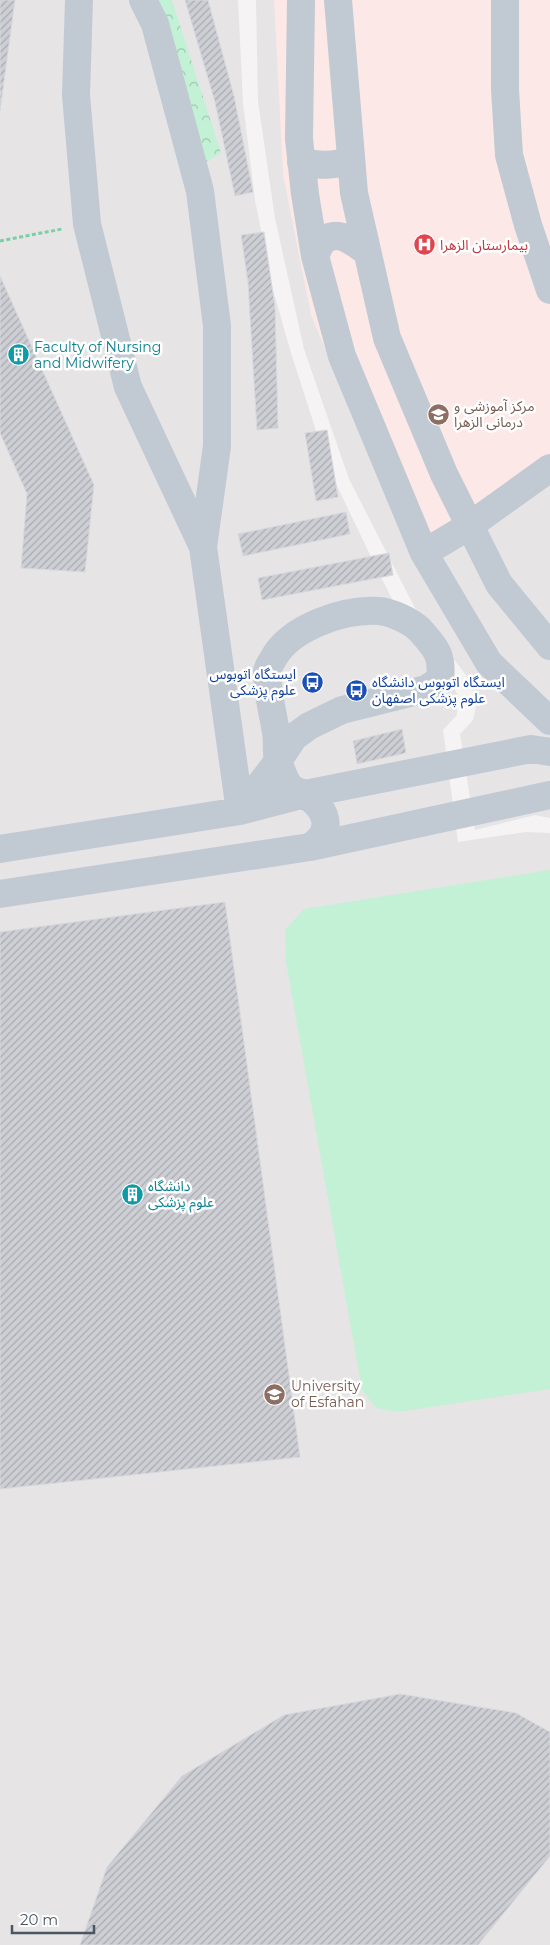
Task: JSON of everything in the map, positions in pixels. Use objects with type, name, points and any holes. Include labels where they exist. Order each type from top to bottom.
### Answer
[{"type":"lane","points":[[79,0],[76,95],[87,224],[128,388],[203,547]]},
{"type":"lane","points":[[143,0],[155,24],[200,190],[217,326],[217,446],[203,547],[240,811]]},
{"type":"lane","points":[[301,0],[299,139],[301,162],[315,256],[342,356],[424,553],[489,663],[550,721]]},
{"type":"lane","points":[[338,0],[354,194],[387,338],[444,474],[499,584],[550,646]]},
{"type":"lane","points":[[505,0],[505,89],[509,155],[528,225],[550,290]]},
{"type":"lane","points":[[301,162],[323,166],[336,165],[351,160]]},
{"type":"lane","points":[[315,256],[323,242],[334,237],[345,236],[367,252]]},
{"type":"lane","points":[[424,553],[469,526],[550,468]]},
{"type":"lane","points":[[240,811],[278,761],[294,737],[309,726],[342,710],[426,689],[440,680],[442,663],[433,644],[415,626],[381,611],[339,616],[291,636],[279,648],[267,670],[278,761],[290,787],[305,794],[321,809],[325,824],[321,840],[310,847]]},
{"type":"lane","points":[[0,848],[240,811],[305,794],[531,749],[550,752]]},
{"type":"lane","points":[[0,894],[310,847],[550,795]]},
{"type":"path","points":[[0,241],[87,224]]},
{"type":"shaded area","name":"University of Esfahan","points":[[0,0],[238,0],[243,103],[255,200],[272,286],[319,440],[336,484],[402,619],[452,683],[457,694],[457,715],[443,730],[458,842],[526,832],[550,833],[550,1945],[0,1945]]},
{"type":"shaded area","name":"بیمارستان الزهرا","points":[[256,0],[550,0],[550,818],[535,815],[475,830],[460,734],[473,720],[477,702],[466,675],[417,612],[349,479],[304,349],[275,218],[258,101]]},
{"type":"shaded area","name":"بیمارستان الزهرا","points":[[274,0],[550,0],[550,469],[410,552],[311,315],[283,175]]},
{"type":"green space","points":[[149,0],[172,0],[221,153],[206,162]]},
{"type":"green space","points":[[550,870],[550,1389],[398,1412],[376,1408],[362,1390],[286,962],[285,930],[304,909]]},
{"type":"building","points":[[0,0],[15,0],[0,111]]},
{"type":"building","points":[[185,0],[208,0],[234,96],[253,192],[235,196],[215,102]]},
{"type":"building","points":[[264,232],[275,307],[278,428],[257,430],[248,283],[241,235]]},
{"type":"building","name":"Faculty of Nursing and Midwifery","points":[[0,276],[94,485],[85,572],[21,568],[27,494],[0,433]]},
{"type":"building","points":[[327,430],[338,497],[316,501],[305,433]]},
{"type":"building","points":[[346,512],[350,534],[243,556],[238,534]]},
{"type":"building","points":[[389,553],[393,575],[262,600],[258,578]]},
{"type":"building","points":[[402,729],[406,753],[357,764],[353,741]]},
{"type":"building","name":"دانشگاه علوم پزشکی","points":[[225,902],[300,1457],[0,1489],[0,932]]},
{"type":"building","points":[[400,1694],[516,1713],[550,1732],[550,1856],[478,1945],[80,1945],[107,1867],[182,1776],[284,1715]]},
{"type":"place","name":"بیمارستان الزهرا","points":[[424,245]]},
{"type":"place","name":"Faculty of Nursing and Midwifery","points":[[18,355]]},
{"type":"place","name":"مرکز آموزشی و درمانی الزهرا","points":[[438,414]]},
{"type":"place","name":"ایستگاه اتوبوس علوم پزشکی","points":[[312,682]]},
{"type":"place","name":"ایستگاه اتوبوس دانشگاه علوم پزشکی اصفهان","points":[[356,690]]},
{"type":"place","name":"دانشگاه علوم پزشکی","points":[[132,1194]]},
{"type":"place","name":"University of Esfahan","points":[[275,1394]]}]
